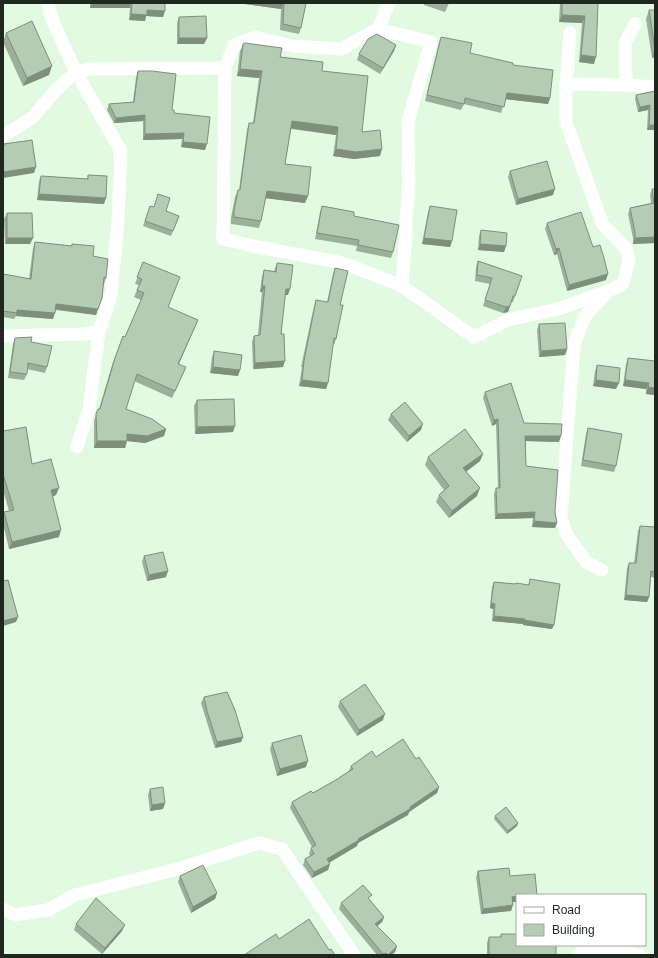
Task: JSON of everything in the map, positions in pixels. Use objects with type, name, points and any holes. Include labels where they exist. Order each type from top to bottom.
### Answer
[{"type":"street","points":[[48,3],[53,22],[76,72],[121,151],[118,222],[111,295],[99,332],[89,408],[77,447]]},
{"type":"street","points":[[389,3],[378,29],[341,49],[293,46],[255,37],[234,45],[225,68],[223,239],[343,263],[402,286],[474,337],[508,320],[558,308],[608,291],[623,284],[629,261],[626,248],[603,225],[566,122],[566,84],[570,33]]},
{"type":"street","points":[[627,85],[625,43],[635,24]]},
{"type":"street","points":[[378,29],[432,42],[408,121],[409,187],[402,286]]},
{"type":"street","points":[[3,136],[33,117],[55,91],[76,72],[90,68],[225,68]]},
{"type":"street","points":[[566,84],[655,87]]},
{"type":"street","points":[[602,570],[586,562],[568,535],[562,518],[574,344],[585,316],[608,291]]},
{"type":"street","points":[[3,336],[83,334],[99,332]]},
{"type":"street","points":[[3,909],[15,915],[48,910],[75,895],[174,870],[259,844],[282,849],[354,955]]},
{"type":"street","points":[[578,955],[581,952],[607,950],[640,955]]},
{"type":"building","points":[[132,3],[165,3],[165,11],[147,10],[147,15],[131,14]]},
{"type":"building","points":[[284,3],[306,3],[301,28],[283,24]]},
{"type":"building","points":[[562,3],[598,3],[596,57],[581,55],[585,16],[562,15]]},
{"type":"building","points":[[649,10],[655,10],[655,49]]},
{"type":"building","points":[[206,16],[207,38],[179,38],[179,17]]},
{"type":"building","points":[[32,21],[52,66],[27,78],[6,33]]},
{"type":"building","points":[[377,34],[396,45],[383,68],[359,54],[368,39]]},
{"type":"building","points":[[441,37],[472,43],[470,53],[513,63],[513,65],[553,70],[550,98],[507,93],[504,107],[465,98],[464,104],[427,95]]},
{"type":"building","points":[[243,44],[282,48],[280,57],[323,62],[322,71],[368,76],[362,132],[380,130],[382,149],[356,152],[336,149],[338,127],[292,121],[285,164],[311,167],[308,196],[267,191],[261,221],[234,217],[238,190],[240,190],[249,123],[254,123],[262,71],[240,69]]},
{"type":"building","points":[[138,71],[176,74],[172,110],[174,110],[174,113],[210,117],[207,144],[183,142],[184,133],[145,134],[145,115],[116,118],[109,104],[134,102]]},
{"type":"building","points":[[655,91],[655,125],[649,125],[650,105],[640,107],[636,95]]},
{"type":"building","points":[[32,140],[36,167],[3,172],[4,144]]},
{"type":"building","points":[[547,161],[555,189],[518,199],[510,171]]},
{"type":"building","points":[[88,175],[107,176],[106,198],[39,194],[41,176],[88,179]]},
{"type":"building","points":[[652,189],[655,189],[655,237],[635,238],[630,208],[654,203]]},
{"type":"building","points":[[158,194],[170,198],[166,211],[179,216],[173,231],[145,221],[150,206],[154,207]]},
{"type":"building","points":[[322,206],[354,212],[354,216],[399,225],[393,252],[358,245],[359,240],[317,233]]},
{"type":"building","points":[[430,206],[457,210],[452,241],[424,238]]},
{"type":"building","points":[[581,212],[593,247],[600,245],[608,274],[569,285],[559,248],[556,249],[547,223]]},
{"type":"building","points":[[7,213],[32,213],[33,238],[7,238]]},
{"type":"building","points":[[481,230],[507,233],[506,246],[480,244]]},
{"type":"building","points":[[35,242],[72,246],[72,244],[94,246],[93,256],[108,259],[106,278],[104,277],[102,298],[98,309],[56,304],[55,313],[17,310],[17,313],[3,311],[3,274],[31,279]]},
{"type":"building","points":[[478,261],[522,276],[510,306],[506,307],[485,300],[492,278],[477,275]]},
{"type":"building","points":[[143,262],[180,277],[168,307],[198,320],[178,364],[186,367],[175,391],[137,374],[126,409],[152,419],[166,429],[147,436],[127,434],[127,441],[97,441],[96,414],[98,409],[100,409],[123,336],[125,337],[144,293],[137,290],[142,279],[137,277]]},
{"type":"building","points":[[277,263],[293,265],[290,289],[286,289],[281,334],[284,334],[285,361],[255,363],[254,336],[260,335],[265,286],[262,286],[264,270],[276,272]]},
{"type":"building","points":[[335,268],[348,271],[340,305],[343,305],[336,339],[334,338],[328,383],[302,380],[304,361],[316,300],[328,302]]},
{"type":"building","points":[[565,323],[567,349],[541,351],[539,324]]},
{"type":"building","points":[[32,337],[31,342],[52,346],[47,367],[28,363],[27,374],[10,372],[15,338]]},
{"type":"building","points":[[214,351],[242,355],[240,370],[213,367]]},
{"type":"building","points":[[628,358],[655,361],[655,388],[648,387],[649,383],[625,380]]},
{"type":"building","points":[[597,365],[620,368],[619,383],[596,380]]},
{"type":"building","points":[[511,383],[524,423],[562,424],[561,436],[525,436],[526,466],[558,470],[555,512],[557,523],[534,521],[535,512],[497,514],[496,488],[500,488],[498,419],[494,420],[485,392]]},
{"type":"building","points":[[234,399],[235,426],[197,427],[197,400]]},
{"type":"building","points":[[405,402],[423,424],[409,436],[391,414]]},
{"type":"building","points":[[26,427],[32,464],[51,459],[59,488],[51,490],[61,530],[12,542],[4,512],[14,510],[3,474],[3,431]]},
{"type":"building","points":[[588,428],[622,434],[616,466],[583,460]]},
{"type":"building","points":[[465,429],[483,454],[463,468],[480,488],[452,511],[439,495],[449,486],[428,457]]},
{"type":"building","points":[[640,526],[655,527],[655,572],[651,571],[649,597],[626,595],[629,563],[636,563]]},
{"type":"building","points":[[163,552],[168,571],[149,575],[144,556]]},
{"type":"building","points":[[530,579],[560,584],[554,625],[524,620],[525,619],[494,616],[495,604],[491,603],[494,582],[529,585]]},
{"type":"building","points":[[8,580],[18,617],[3,621],[3,581]]},
{"type":"building","points":[[365,684],[385,714],[359,730],[340,701]]},
{"type":"building","points":[[227,692],[235,710],[243,737],[217,742],[204,697]]},
{"type":"building","points":[[301,735],[308,761],[280,769],[272,743]]},
{"type":"building","points":[[403,739],[416,759],[419,757],[439,787],[410,807],[410,809],[327,859],[330,864],[314,872],[305,859],[314,854],[311,848],[316,845],[292,802],[311,791],[313,793],[341,777],[353,769],[351,766],[372,751],[376,757]]},
{"type":"building","points":[[163,787],[165,803],[152,805],[150,789]]},
{"type":"building","points":[[506,807],[518,823],[508,831],[495,816]]},
{"type":"building","points":[[203,865],[217,893],[193,907],[180,876]]},
{"type":"building","points":[[509,868],[510,876],[535,874],[537,894],[516,894],[516,896],[512,897],[513,905],[483,909],[478,871]]},
{"type":"building","points":[[363,885],[372,895],[368,898],[384,917],[375,924],[397,946],[388,955],[386,953],[383,954],[341,903]]},
{"type":"building","points":[[96,898],[125,925],[105,948],[76,924]]},
{"type":"building","points":[[309,919],[329,950],[331,949],[335,955],[244,955],[276,934],[279,939]]},
{"type":"building","points":[[501,934],[516,934],[516,946],[556,946],[556,955],[489,955],[489,937],[501,937]]}]
